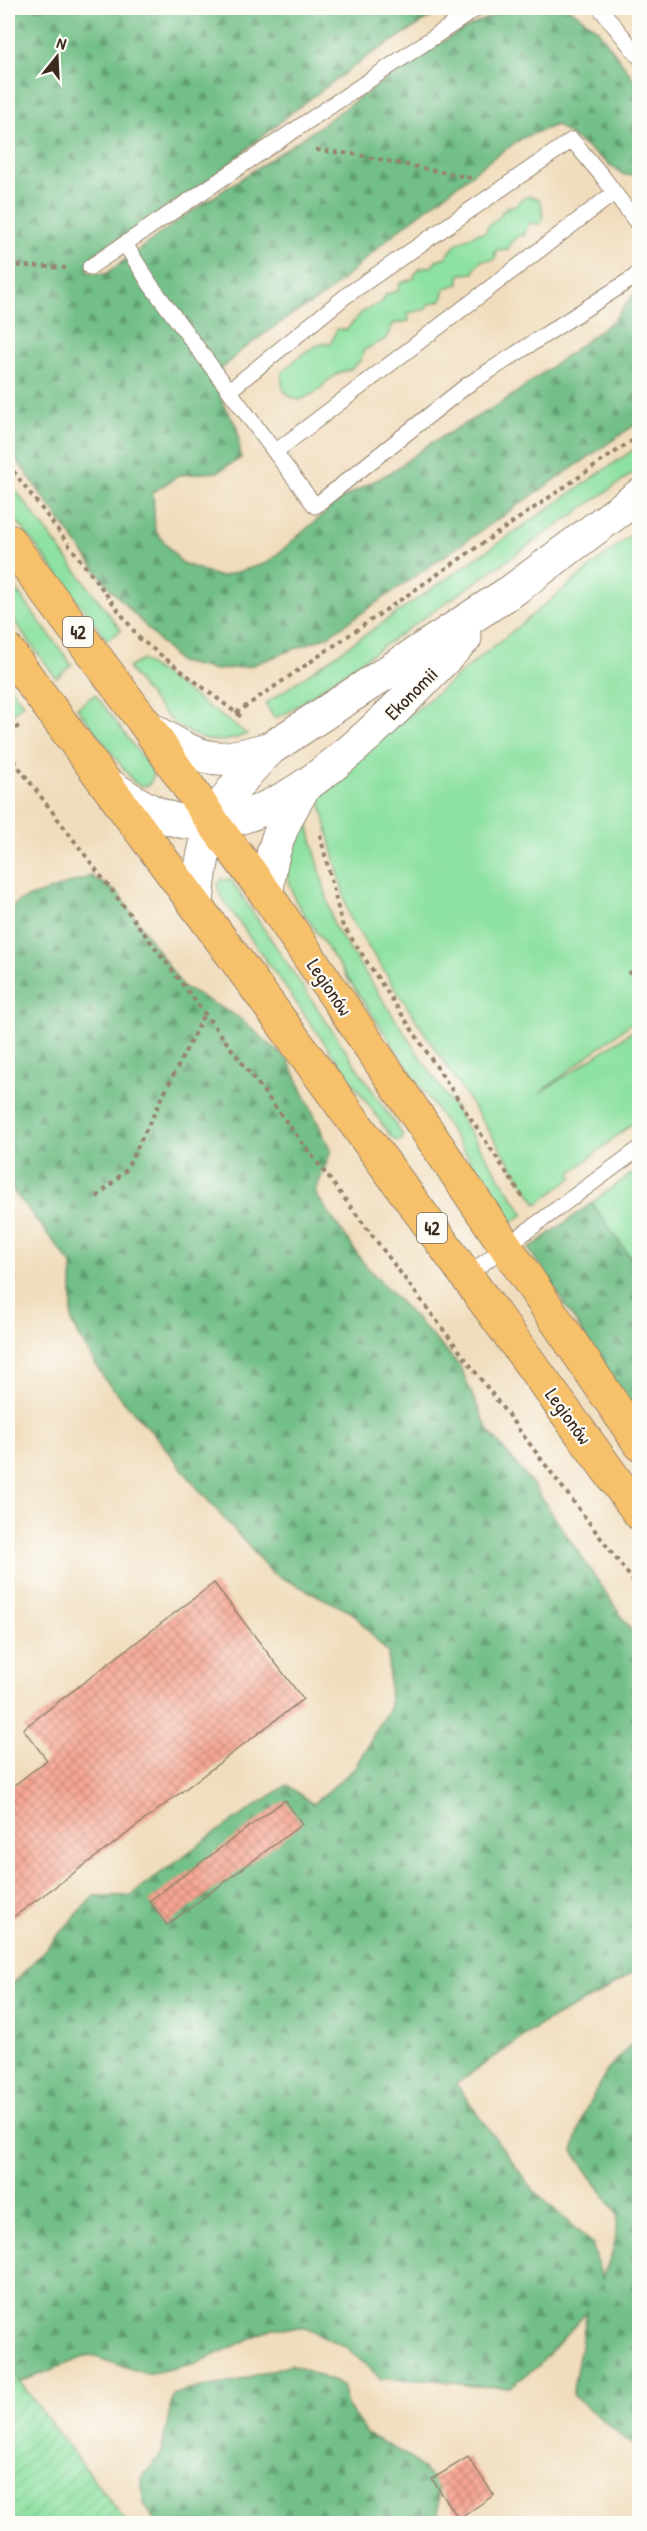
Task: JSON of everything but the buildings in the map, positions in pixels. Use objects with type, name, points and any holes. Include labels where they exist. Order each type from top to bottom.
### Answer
[{"type":"main road","name":"Legionów","points":[[8,540],[147,726],[214,824],[267,895],[639,1444]]},
{"type":"main road","name":"Legionów","points":[[8,651],[467,1275],[639,1514]]},
{"type":"street","name":"Ekonomii","points":[[196,906],[201,862],[223,802],[271,748],[513,590],[639,495]]},
{"type":"street","name":"Ekonomii","points":[[106,783],[140,806],[191,823],[214,824],[255,814],[303,789],[380,724],[513,590]]},
{"type":"street","name":"Ekonomii","points":[[147,726],[187,750],[208,756],[223,758],[271,748]]},
{"type":"street","name":"Ekonomii","points":[[267,895],[268,874],[275,840],[303,789]]},
{"type":"lane","points":[[90,267],[477,8]]},
{"type":"lane","points":[[600,8],[639,58]]},
{"type":"lane","points":[[230,390],[347,295],[572,140],[639,228]]},
{"type":"lane","points":[[275,452],[614,193]]},
{"type":"lane","points":[[125,244],[150,284],[315,506],[466,386],[636,276],[639,269]]},
{"type":"lane","points":[[467,1275],[639,1148]]},
{"type":"path","points":[[308,149],[352,154],[474,178],[517,179]]},
{"type":"path","points":[[8,265],[90,267]]},
{"type":"path","points":[[236,712],[639,435]]},
{"type":"path","points":[[8,464],[140,639],[249,723]]},
{"type":"path","points":[[8,753],[639,1590]]},
{"type":"path","points":[[319,834],[342,924],[539,1222]]},
{"type":"path","points":[[628,974],[639,965]]},
{"type":"path","points":[[97,1197],[126,1170],[204,1014]]},
{"type":"green space","points":[[8,8],[446,8],[368,56],[291,113],[210,179],[92,256],[87,272],[106,274],[180,219],[307,135],[407,64],[464,29],[510,8],[569,8],[597,29],[639,86],[639,175],[624,175],[556,125],[522,138],[391,236],[323,297],[294,313],[242,350],[215,375],[223,404],[237,427],[241,458],[217,472],[179,475],[153,492],[155,531],[182,563],[220,577],[267,563],[341,499],[393,471],[428,445],[506,400],[559,361],[614,320],[639,288],[639,422],[328,636],[250,666],[216,670],[179,662],[106,584],[8,448]]},
{"type":"green space","points":[[528,196],[539,199],[543,215],[541,224],[529,223],[524,236],[520,235],[511,242],[508,249],[497,250],[493,254],[497,254],[494,260],[482,260],[474,273],[461,274],[459,284],[445,288],[442,300],[427,305],[427,309],[408,313],[409,321],[393,324],[386,339],[364,350],[360,361],[351,369],[327,381],[317,392],[300,400],[284,391],[282,372],[299,357],[317,345],[331,343],[337,329],[346,330],[362,312],[382,302],[386,294],[398,291],[400,283],[415,278],[414,275],[421,268],[433,266],[436,260],[446,257],[457,243],[478,233],[485,233],[488,226],[501,216],[506,207],[517,205],[519,201]]},
{"type":"green space","points":[[639,446],[639,469],[285,714],[274,718],[265,704]]},
{"type":"green space","points":[[8,480],[121,630],[107,640],[8,509]]},
{"type":"green space","points":[[639,528],[639,1017],[540,1093],[639,1027],[639,1118],[571,1173],[573,1177],[537,1204],[350,919],[320,801],[320,791],[358,757]]},
{"type":"green space","points":[[8,579],[72,665],[56,678],[8,613]]},
{"type":"green space","points":[[142,660],[247,734],[227,740],[208,740],[192,735],[177,725],[163,712],[128,668]]},
{"type":"green space","points":[[8,684],[23,704],[8,717]]},
{"type":"green space","points":[[95,694],[151,769],[153,777],[149,785],[140,786],[134,782],[77,708]]},
{"type":"green space","points":[[306,816],[334,926],[524,1214],[512,1222],[295,900],[285,868],[294,820]]},
{"type":"green space","points":[[91,876],[118,893],[183,987],[238,1017],[288,1060],[331,1151],[315,1193],[365,1265],[459,1365],[488,1430],[533,1485],[639,1642],[639,1968],[599,1994],[543,2023],[456,2084],[532,2189],[592,2244],[602,2278],[613,2251],[618,2215],[573,2151],[585,2111],[607,2071],[638,2037],[639,2032],[639,2450],[572,2395],[587,2312],[538,2366],[510,2387],[472,2386],[438,2380],[381,2379],[346,2347],[305,2328],[273,2328],[197,2363],[147,2374],[89,2355],[8,2387],[8,1986],[15,1982],[94,1896],[130,1896],[209,1837],[287,1785],[313,1804],[354,1769],[390,1706],[388,1653],[353,1613],[272,1573],[105,1380],[72,1324],[72,1265],[8,1184],[8,912],[19,901]]},
{"type":"green space","points":[[222,879],[231,880],[403,1136],[402,1140],[397,1141],[392,1138],[222,898],[217,885]]},
{"type":"green space","points":[[639,1168],[639,1270],[592,1203]]},
{"type":"green space","points":[[592,1203],[639,1270],[639,1421],[529,1249]]},
{"type":"green space","points":[[291,2364],[342,2385],[347,2406],[367,2434],[408,2456],[437,2482],[439,2523],[156,2523],[143,2501],[142,2477],[161,2455],[173,2394],[230,2383]]},
{"type":"green space","points":[[15,2376],[127,2523],[8,2523],[8,2382]]}]
